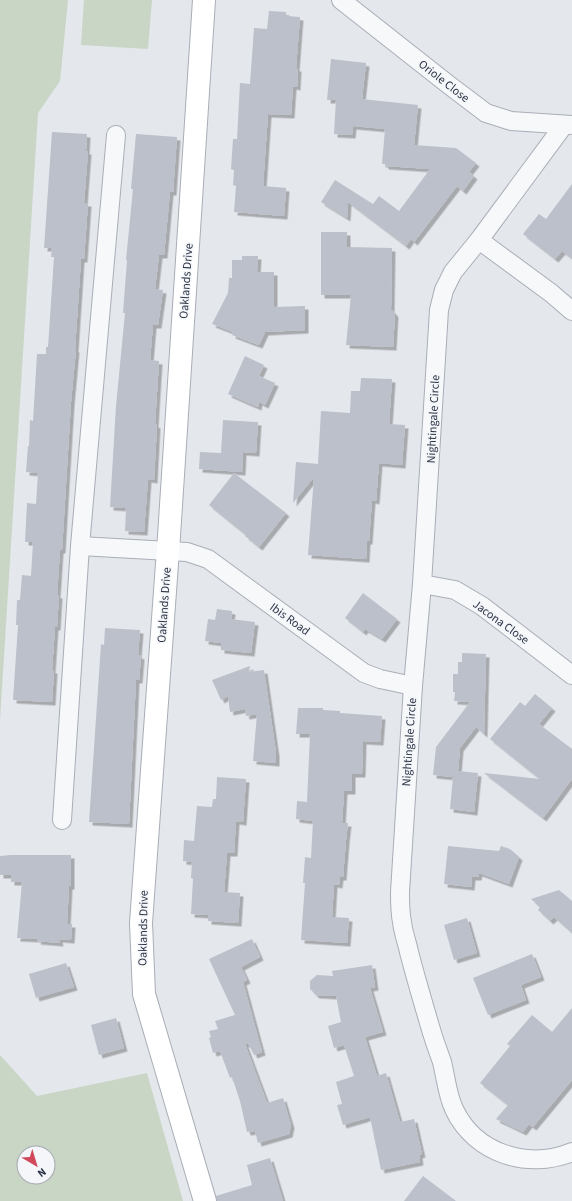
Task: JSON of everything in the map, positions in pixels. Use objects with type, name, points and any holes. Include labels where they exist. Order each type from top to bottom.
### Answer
[{"type":"street","name":"Oaklands Drive","points":[[204,0],[141,923],[144,994],[205,1201]]},
{"type":"street","name":"Oriole Close","points":[[341,0],[486,113],[512,121],[568,125]]},
{"type":"street","name":"Nightingale Circle","points":[[568,125],[453,272],[444,290],[439,310],[422,584],[413,686],[400,892],[402,922],[418,988],[442,1062],[448,1095],[454,1110],[462,1123],[484,1144],[497,1152],[511,1157],[526,1160],[542,1160],[557,1158],[572,1152]]},
{"type":"street","points":[[62,820],[80,546],[116,135]]},
{"type":"street","points":[[479,240],[551,293],[572,311]]},
{"type":"street","name":"Ibis Road","points":[[80,546],[186,552],[208,559],[364,673],[380,679],[413,686]]},
{"type":"street","name":"Jacona Close","points":[[422,584],[455,590],[482,606],[572,675]]},
{"type":"green space","points":[[0,0],[68,0],[60,81],[38,113],[0,720]]},
{"type":"green space","points":[[84,0],[152,0],[148,49],[81,45]]},
{"type":"green space","points":[[0,1055],[37,1096],[147,1073],[183,1201],[0,1201]]},
{"type":"building","points":[[269,11],[286,12],[286,16],[300,17],[296,68],[298,68],[297,87],[293,86],[291,115],[268,114],[263,186],[286,188],[284,216],[234,212],[236,186],[233,185],[234,170],[231,169],[233,139],[237,139],[240,83],[250,84],[254,28],[267,29]]},
{"type":"building","points":[[331,59],[366,63],[362,99],[418,105],[414,145],[456,148],[476,163],[469,172],[474,176],[463,191],[457,186],[414,242],[411,239],[406,246],[348,202],[347,218],[321,202],[335,180],[373,204],[379,196],[399,211],[430,169],[385,166],[385,164],[382,164],[385,129],[353,126],[352,135],[334,134],[336,100],[327,100]]},
{"type":"building","points":[[52,132],[87,134],[86,151],[88,151],[84,203],[88,203],[84,259],[81,259],[62,550],[60,550],[57,595],[59,595],[57,627],[55,627],[52,670],[54,670],[52,702],[13,700],[18,625],[16,625],[17,600],[20,600],[22,575],[31,576],[33,542],[25,542],[27,503],[36,504],[38,473],[26,472],[30,420],[33,421],[37,354],[46,354],[46,347],[48,347],[54,257],[51,257],[52,248],[44,248]]},
{"type":"building","points":[[136,134],[177,137],[173,192],[170,192],[164,255],[159,255],[155,289],[163,290],[158,325],[153,325],[150,360],[159,361],[155,424],[157,425],[154,480],[148,479],[144,532],[125,531],[126,508],[110,507],[116,406],[125,313],[123,313],[126,260],[133,189],[131,189]]},
{"type":"building","points":[[572,184],[572,258],[562,251],[555,259],[523,234],[539,214],[546,219]]},
{"type":"building","points":[[321,232],[347,232],[347,247],[392,248],[391,309],[395,314],[393,347],[346,345],[351,295],[321,295]]},
{"type":"building","points":[[242,256],[258,256],[257,272],[274,272],[274,307],[305,306],[305,330],[265,332],[259,345],[232,335],[233,332],[212,324],[228,293],[229,278],[232,278],[232,260],[242,260]]},
{"type":"building","points":[[245,356],[264,365],[259,376],[275,383],[265,405],[259,402],[258,407],[228,394]]},
{"type":"building","points":[[361,378],[392,379],[389,424],[405,425],[402,465],[379,463],[376,501],[372,500],[366,559],[308,555],[314,477],[293,503],[296,462],[318,464],[321,411],[350,413],[351,391],[360,391]]},
{"type":"building","points":[[223,420],[258,422],[256,453],[243,452],[242,472],[199,469],[200,452],[221,453]]},
{"type":"building","points":[[234,473],[286,513],[259,547],[209,505]]},
{"type":"building","points":[[363,593],[397,619],[382,639],[365,629],[363,632],[345,618]]},
{"type":"building","points":[[217,609],[232,611],[231,619],[255,622],[251,653],[221,650],[221,643],[205,641],[208,619],[215,620]]},
{"type":"building","points":[[105,628],[140,630],[138,655],[141,656],[139,680],[136,680],[129,824],[89,822],[101,644],[104,645]]},
{"type":"building","points":[[462,653],[486,654],[484,734],[476,727],[460,748],[458,771],[478,773],[474,812],[450,809],[453,777],[433,775],[436,747],[470,702],[454,701],[455,692],[453,692],[453,674],[458,674],[458,662],[462,662]]},
{"type":"building","points":[[250,666],[249,672],[264,670],[276,753],[276,763],[253,761],[257,714],[246,716],[245,709],[230,712],[228,696],[221,700],[212,680]]},
{"type":"building","points":[[535,694],[552,708],[539,724],[572,749],[572,779],[543,818],[484,773],[540,779],[490,739],[520,702],[525,706]]},
{"type":"building","points":[[298,708],[323,708],[323,710],[340,711],[340,713],[382,716],[380,742],[363,741],[362,774],[352,774],[352,791],[344,791],[342,823],[348,823],[343,877],[340,877],[339,885],[334,884],[332,917],[349,918],[347,943],[301,940],[305,883],[303,883],[305,857],[311,858],[313,821],[296,819],[297,801],[307,802],[310,734],[296,734]]},
{"type":"building","points":[[217,777],[246,779],[243,822],[236,821],[234,853],[227,853],[224,892],[240,893],[238,923],[208,921],[208,915],[191,914],[193,879],[191,878],[192,862],[183,861],[184,840],[194,841],[197,806],[212,807],[213,799],[216,799]]},
{"type":"building","points":[[448,846],[499,851],[501,846],[510,849],[519,857],[509,884],[479,873],[478,877],[472,877],[471,887],[444,884]]},
{"type":"building","points":[[71,855],[71,886],[69,886],[67,924],[72,924],[71,940],[59,939],[60,943],[37,941],[38,939],[17,938],[22,882],[11,882],[11,875],[0,875],[0,856]]},
{"type":"building","points":[[559,890],[572,901],[572,933],[554,917],[550,921],[538,910],[540,907],[531,899]]},
{"type":"building","points":[[467,918],[477,953],[454,960],[444,925]]},
{"type":"building","points":[[252,939],[260,957],[241,967],[247,980],[243,982],[262,1052],[254,1055],[248,1043],[245,1044],[267,1103],[283,1098],[291,1125],[289,1134],[258,1143],[255,1131],[247,1132],[240,1101],[232,1077],[230,1078],[220,1051],[213,1053],[209,1038],[211,1037],[209,1031],[218,1029],[215,1021],[235,1015],[209,959]]},
{"type":"building","points":[[532,954],[541,977],[521,985],[526,1000],[488,1015],[473,978]]},
{"type":"building","points":[[66,963],[74,987],[36,998],[29,974]]},
{"type":"building","points":[[372,965],[375,987],[370,988],[383,1032],[365,1037],[377,1076],[386,1073],[400,1122],[414,1119],[422,1154],[419,1155],[420,1162],[381,1170],[370,1117],[343,1125],[337,1105],[342,1104],[336,1082],[354,1076],[344,1045],[334,1048],[328,1026],[341,1022],[336,996],[316,995],[310,989],[310,981],[317,975],[333,976],[332,971]]},
{"type":"building","points":[[572,1008],[572,1080],[533,1127],[529,1124],[523,1132],[496,1119],[508,1105],[480,1083],[510,1046],[507,1044],[532,1015],[552,1032]]},
{"type":"building","points":[[116,1018],[124,1048],[99,1055],[91,1025]]},
{"type":"building","points":[[270,1158],[283,1201],[217,1201],[216,1196],[252,1185],[247,1165]]},
{"type":"building","points":[[423,1176],[456,1201],[404,1201]]}]
